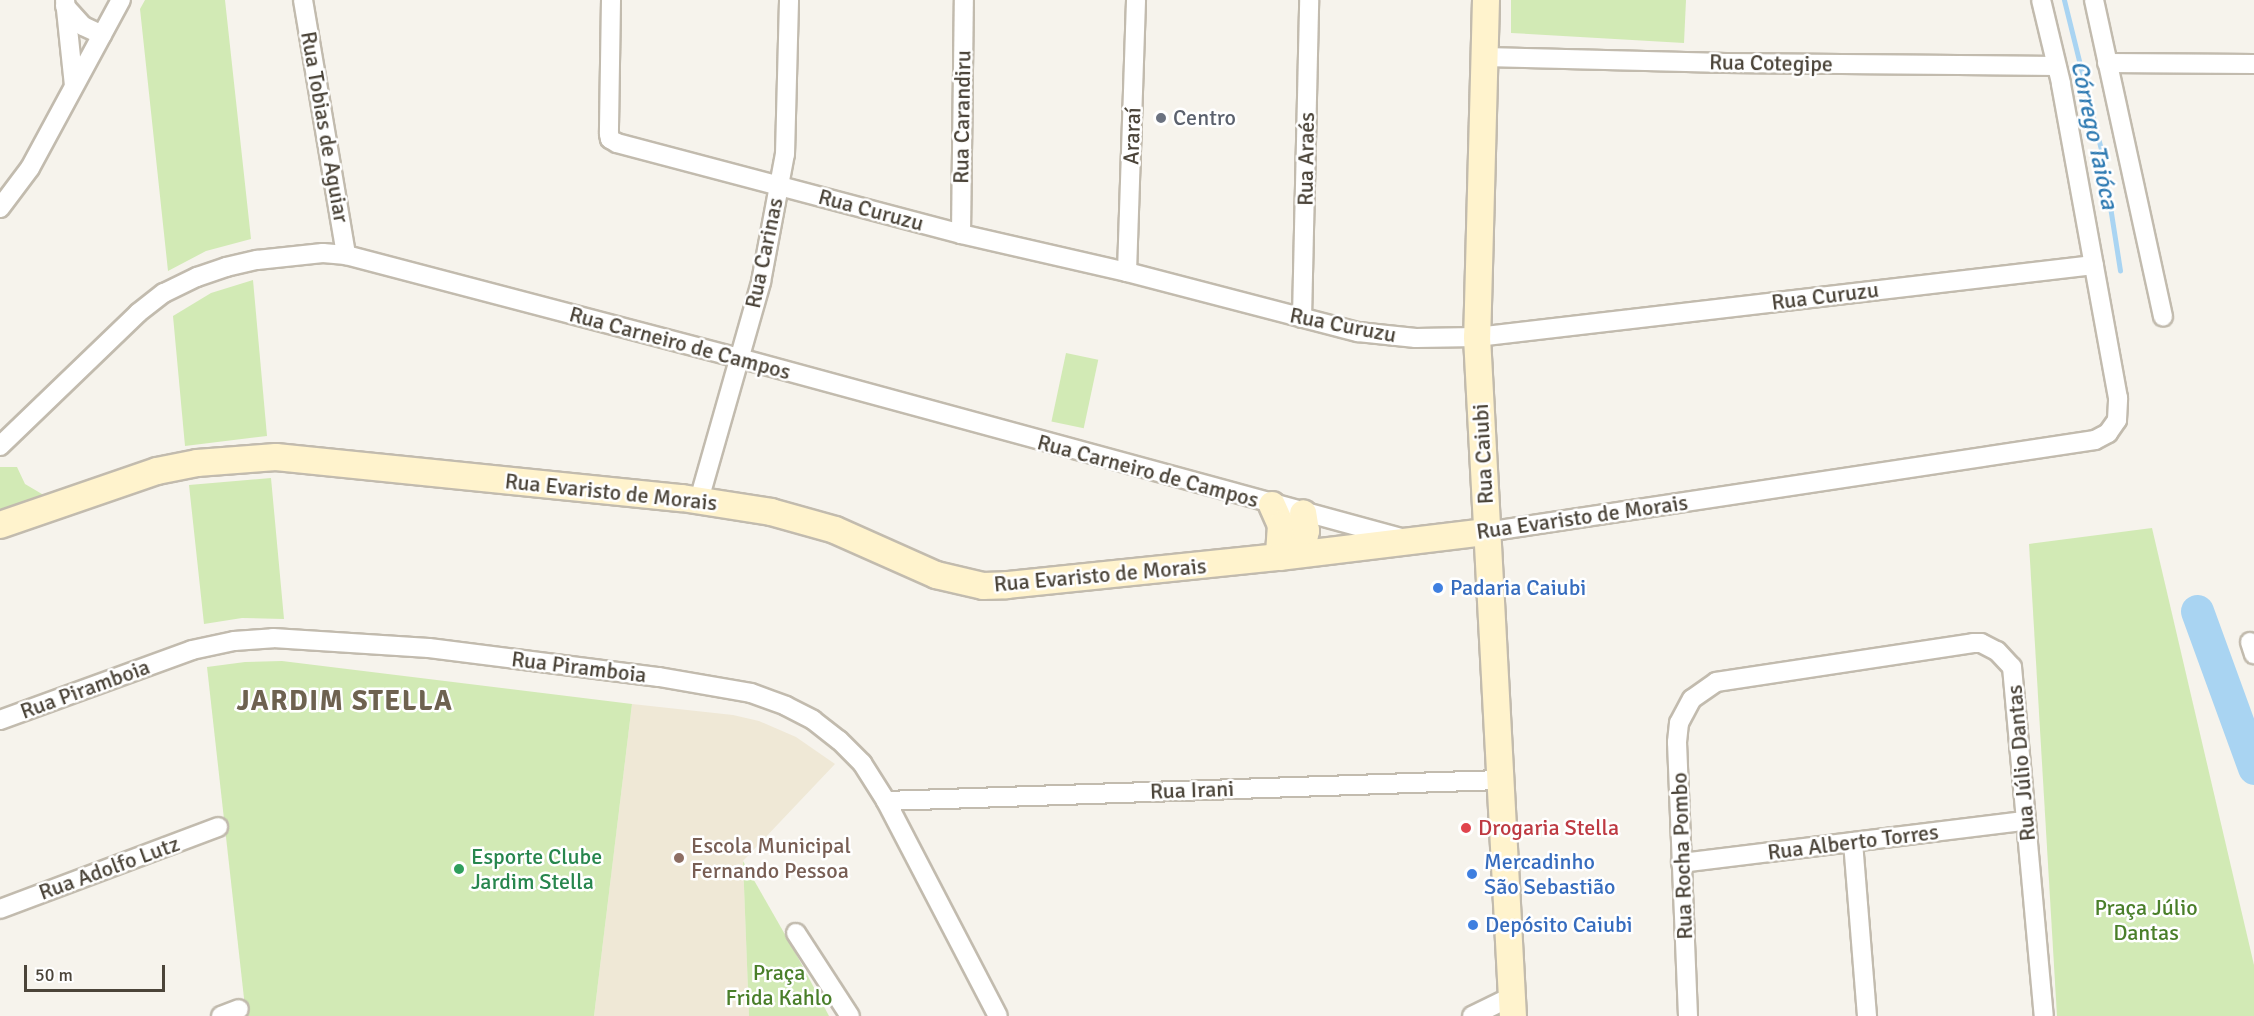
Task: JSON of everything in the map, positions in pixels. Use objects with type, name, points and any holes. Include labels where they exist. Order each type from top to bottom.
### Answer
[{"type":"street","points":[[0,208],[30,168],[121,0]]},
{"type":"street","name":"Rua Tobias de Aguiar","points":[[303,0],[346,255]]},
{"type":"street","name":"Rua Curuzu","points":[[612,0],[610,139],[961,234],[1127,272],[1358,332],[1416,338],[1477,337],[2094,265]]},
{"type":"street","name":"Rua Carinas","points":[[699,500],[761,282],[785,154],[789,0]]},
{"type":"street","name":"Rua Carandiru","points":[[961,234],[964,0]]},
{"type":"street","name":"Araraí","points":[[1127,272],[1136,0]]},
{"type":"street","name":"Rua Araés","points":[[1302,318],[1309,0]]},
{"type":"street","name":"Rua Caiubi","points":[[1486,0],[1477,337],[1512,1006]]},
{"type":"street","points":[[2041,0],[2094,265]]},
{"type":"street","points":[[2094,0],[2163,317]]},
{"type":"street","points":[[65,3],[83,26],[102,35]]},
{"type":"street","points":[[65,3],[75,86]]},
{"type":"street","name":"Rua Cotegipe","points":[[1485,57],[1726,63],[2056,66]]},
{"type":"street","points":[[2107,63],[2254,64]]},
{"type":"street","name":"Rua Carneiro de Campos","points":[[0,446],[138,313],[164,292],[197,277],[257,260],[323,253],[346,255],[739,358],[1411,541]]},
{"type":"street","name":"Rua Evaristo de Morais","points":[[0,525],[157,471],[245,457],[276,457],[699,500],[804,520],[835,530],[936,575],[983,586],[1290,556],[1486,532],[2095,440],[2108,434],[2118,420],[2118,398],[2094,265]]},
{"type":"street","points":[[1272,505],[1281,525],[1290,556]]},
{"type":"street","points":[[1290,556],[1306,531],[1303,513]]},
{"type":"street","name":"Rua Piramboia","points":[[0,720],[192,650],[234,641],[273,638],[429,648],[659,677],[751,693],[795,711],[839,740],[862,763],[886,801],[998,1016]]},
{"type":"street","name":"Rua Júlio Dantas","points":[[1692,699],[1716,682],[1972,643],[1989,646],[2006,657],[2012,667],[2016,691],[2025,821],[2044,1016]]},
{"type":"street","name":"Rua Rocha Pombo","points":[[1688,1016],[1678,732],[1682,716],[1692,699]]},
{"type":"street","name":"Rua Irani","points":[[886,801],[1499,780]]},
{"type":"street","name":"Rua Alberto Torres","points":[[1681,863],[2025,821]]},
{"type":"street","name":"Rua Adolfo Lutz","points":[[0,909],[218,827]]},
{"type":"street","points":[[1853,842],[1867,1016]]},
{"type":"street","points":[[796,933],[850,1016]]},
{"type":"street","points":[[1473,1016],[1512,1006]]},
{"type":"street","points":[[221,1016],[239,1009]]},
{"type":"shaded area","name":"Escola Municipal Fernando Pessoa","points":[[632,704],[733,715],[759,721],[796,737],[835,764],[743,861],[749,1016],[594,1016]]},
{"type":"green space","points":[[145,0],[225,0],[251,239],[206,251],[168,271],[140,9]]},
{"type":"green space","points":[[1511,0],[1686,0],[1684,43],[1511,33]]},
{"type":"green space","points":[[253,280],[267,436],[185,446],[173,316],[211,293]]},
{"type":"green space","points":[[1066,353],[1098,360],[1084,428],[1051,421]]},
{"type":"green space","points":[[0,467],[17,467],[25,484],[47,497],[0,514]]},
{"type":"green space","points":[[271,478],[284,619],[242,618],[204,624],[189,485]]},
{"type":"green space","name":"Praça Júlio Dantas","points":[[2152,528],[2254,965],[2254,1016],[2057,1016],[2029,544]]},
{"type":"green space","name":"Esporte Clube Jardim Stella","points":[[282,661],[632,704],[594,1016],[246,1016],[207,667],[245,662]]},
{"type":"green space","name":"Praça Frida Kahlo","points":[[743,861],[795,952],[829,1016],[749,1016]]},
{"type":"waterway","name":"Córrego Taióca","points":[[2064,0],[2101,149],[2120,271]]},
{"type":"waterway","name":"Córrego Taióca","points":[[2197,611],[2254,768]]},
{"type":"place","name":"Centro","points":[[1161,118]]},
{"type":"place","name":"Padaria Caiubi","points":[[1438,588]]},
{"type":"place","name":"Drogaria Stella","points":[[1466,828]]},
{"type":"place","name":"Escola Municipal Fernando Pessoa","points":[[679,858]]},
{"type":"place","name":"Esporte Clube Jardim Stella","points":[[459,869]]},
{"type":"place","name":"Mercadinho São Sebastião","points":[[1472,874]]},
{"type":"place","name":"Depósito Caiubi","points":[[1473,925]]},
{"type":"district","name":"JARDIM STELLA","points":[[345,701]]}]
